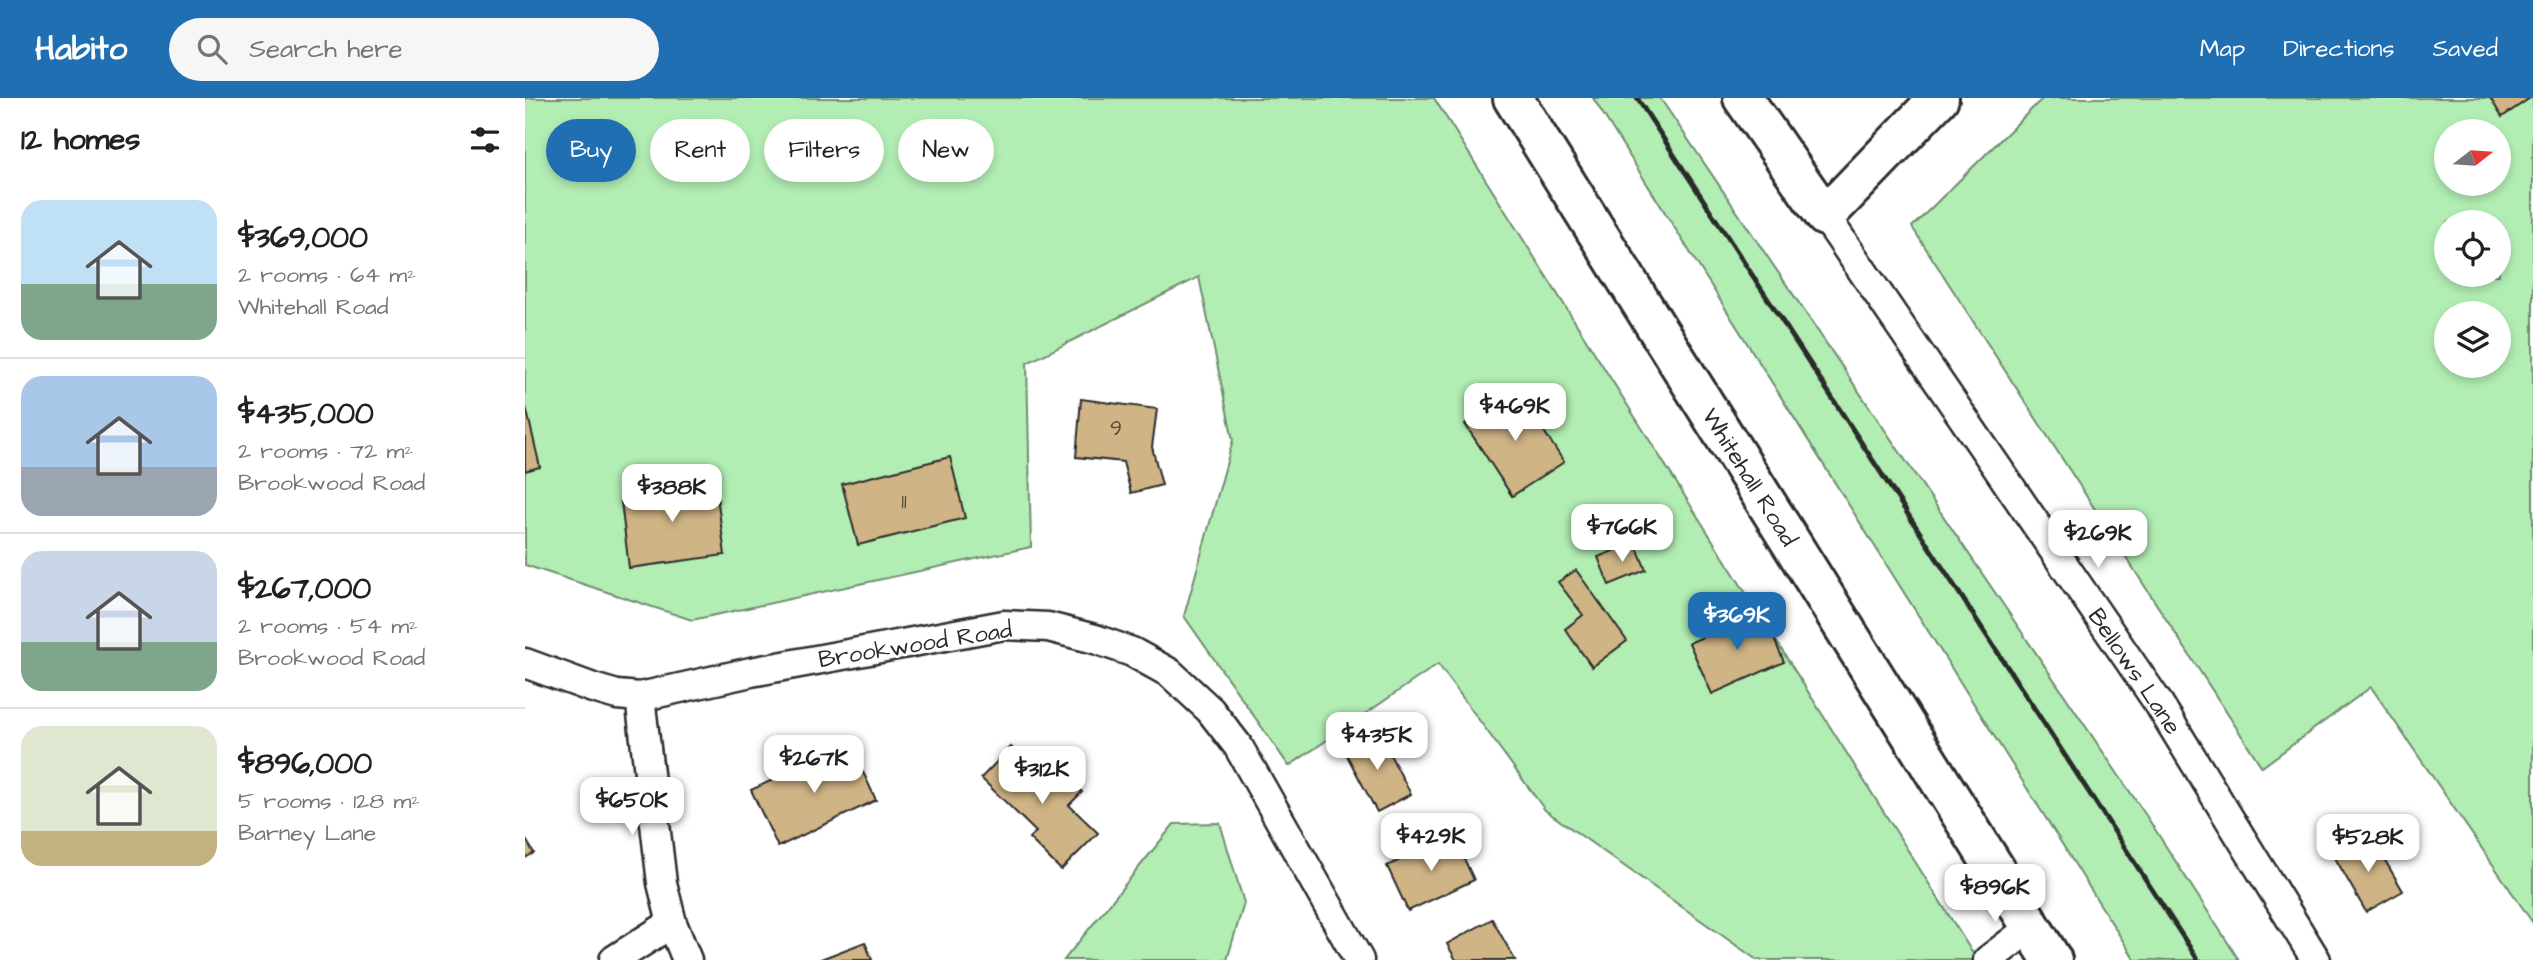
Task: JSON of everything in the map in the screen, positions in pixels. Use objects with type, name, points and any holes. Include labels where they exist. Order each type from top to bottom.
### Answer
[{"type":"main road","name":"Whitehall Road","points":[[1513,98],[2052,960]]},
{"type":"main road","points":[[1743,98],[1825,216],[1939,98]]},
{"type":"street","name":"Bellows Lane","points":[[1825,216],[2159,704],[2316,960]]},
{"type":"street","name":"Brookwood Road","points":[[525,663],[593,688],[640,697],[751,672],[1004,625],[1048,627],[1132,652],[1170,673],[1210,709],[1238,746],[1359,960]]},
{"type":"street","points":[[640,697],[662,883],[672,923],[687,960]]},
{"type":"street","points":[[614,960],[672,923]]},
{"type":"street","points":[[1988,960],[2031,927]]},
{"type":"green space","points":[[525,98],[1434,98],[1977,960],[1757,960],[1545,810],[1438,664],[1289,766],[1184,616],[1233,440],[1199,277],[1027,363],[1031,547],[692,620],[525,565]]},
{"type":"green space","points":[[1593,98],[1660,98],[2147,817],[2239,960],[2135,960]]},
{"type":"green space","points":[[2043,98],[2533,98],[2533,923],[2371,687],[2262,767],[1912,227]]},
{"type":"green space","points":[[1220,823],[1244,903],[1227,960],[1064,960],[1174,824]]},
{"type":"building","points":[[2490,98],[2530,98],[2502,117]]},
{"type":"building","points":[[1517,390],[1564,462],[1512,496],[1465,424]]},
{"type":"building","points":[[1081,399],[1157,409],[1152,447],[1162,485],[1131,493],[1123,462],[1076,457]]},
{"type":"building","points":[[525,408],[540,467],[525,471]]},
{"type":"building","points":[[950,457],[965,518],[858,545],[842,484]]},
{"type":"building","points":[[715,481],[725,555],[629,568],[620,493]]},
{"type":"building","points":[[1635,542],[1646,570],[1609,585],[1598,557]]},
{"type":"building","points":[[1576,570],[1627,641],[1592,667],[1565,629],[1583,615],[1558,582]]},
{"type":"building","points":[[1762,611],[1784,662],[1712,694],[1689,643]]},
{"type":"building","points":[[1378,732],[1411,794],[1377,812],[1344,750]]},
{"type":"building","points":[[850,744],[876,800],[778,847],[751,790]]},
{"type":"building","points":[[1011,747],[1041,777],[1053,764],[1082,792],[1069,805],[1098,833],[1061,870],[1029,838],[1036,832],[981,778]]},
{"type":"building","points":[[1453,835],[1474,880],[1408,911],[1387,866]]},
{"type":"building","points":[[2370,835],[2403,891],[2366,912],[2334,856]]},
{"type":"building","points":[[525,838],[534,853],[525,858]]},
{"type":"building","points":[[1492,919],[1515,960],[1456,960],[1447,944]]},
{"type":"building","points":[[865,942],[872,960],[821,959]]},
{"type":"railway","points":[[1637,98],[2198,960]]}]
